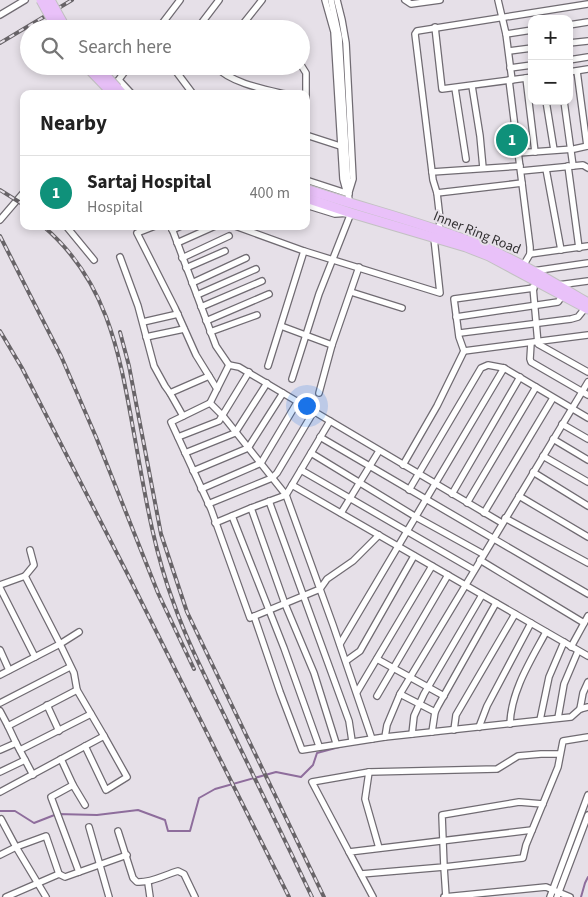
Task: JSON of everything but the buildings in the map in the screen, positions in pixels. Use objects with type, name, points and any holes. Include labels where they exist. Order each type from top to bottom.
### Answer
[{"type":"highway","points":[[41,0],[52,20]]},
{"type":"highway","points":[[50,0],[61,20]]},
{"type":"highway","points":[[95,75],[109,90]]},
{"type":"highway","points":[[104,75],[118,90]]},
{"type":"highway","points":[[310,191],[345,204]]},
{"type":"highway","points":[[310,199],[345,204]]},
{"type":"highway","name":"Inner Ring Road","points":[[345,204],[436,234],[485,247],[563,296],[587,306]]},
{"type":"highway","name":"Inner Ring Road","points":[[436,234],[489,256],[530,276],[558,285],[587,306]]},
{"type":"street","points":[[0,15],[25,0]]},
{"type":"street","points":[[165,20],[180,0]]},
{"type":"street","points":[[204,20],[219,0]]},
{"type":"street","points":[[246,20],[262,0]]},
{"type":"street","points":[[325,0],[334,32],[345,204]]},
{"type":"street","points":[[310,206],[335,214],[345,204],[342,79],[339,37],[331,0]]},
{"type":"street","points":[[292,380],[305,335],[332,259],[345,204],[354,178],[346,53],[343,25],[337,0]]},
{"type":"street","points":[[405,0],[411,4],[439,0]]},
{"type":"street","points":[[498,0],[509,51],[510,80],[530,254],[530,276],[537,323],[530,359],[531,362],[588,395]]},
{"type":"street","points":[[246,230],[304,251],[440,292],[436,234],[440,219],[432,172],[415,34],[419,30],[436,27],[588,4]]},
{"type":"street","points":[[573,24],[588,22]]},
{"type":"street","points":[[436,27],[441,86],[445,89],[528,78]]},
{"type":"street","points":[[506,34],[528,31]]},
{"type":"street","points":[[573,43],[588,41]]},
{"type":"street","points":[[509,51],[528,49]]},
{"type":"street","points":[[573,59],[588,57]]},
{"type":"street","points":[[510,68],[528,66]]},
{"type":"street","points":[[573,72],[588,69]]},
{"type":"street","points":[[518,153],[587,146],[577,71]]},
{"type":"street","points":[[111,90],[123,75]]},
{"type":"street","points":[[179,75],[190,90]]},
{"type":"street","points":[[225,75],[272,90]]},
{"type":"street","points":[[306,75],[306,90]]},
{"type":"street","points":[[119,80],[128,90]]},
{"type":"street","points":[[472,86],[484,168]]},
{"type":"street","points":[[455,88],[466,158]]},
{"type":"street","points":[[531,105],[535,152]]},
{"type":"street","points":[[547,105],[554,150]]},
{"type":"street","points":[[565,105],[571,149],[570,166],[579,248]]},
{"type":"street","points":[[310,136],[340,146]]},
{"type":"street","points":[[432,172],[484,168],[546,169],[583,164],[588,168]]},
{"type":"street","points":[[546,169],[560,250]]},
{"type":"street","points":[[310,182],[345,204]]},
{"type":"street","points":[[437,193],[522,183]]},
{"type":"street","points":[[0,220],[20,197]]},
{"type":"street","points":[[69,230],[94,260]]},
{"type":"street","points":[[136,230],[178,314],[196,355],[217,389]]},
{"type":"street","points":[[137,233],[145,230]]},
{"type":"street","points":[[172,230],[210,332],[216,346],[229,365],[239,366],[484,513],[504,521],[588,564]]},
{"type":"street","points":[[177,243],[206,230]]},
{"type":"street","points":[[182,258],[229,236]]},
{"type":"street","points":[[530,254],[588,246]]},
{"type":"street","points":[[268,366],[304,251]]},
{"type":"street","points":[[186,268],[225,252]]},
{"type":"street","points":[[120,257],[143,322],[154,366],[183,416]]},
{"type":"street","points":[[192,283],[246,258]]},
{"type":"street","points":[[403,465],[437,406],[464,351],[459,337],[460,333],[454,299],[530,276],[588,263]]},
{"type":"street","points":[[319,393],[332,346],[359,267]]},
{"type":"street","points":[[197,295],[256,269]]},
{"type":"street","points":[[201,307],[262,281]]},
{"type":"street","points":[[558,285],[588,281]]},
{"type":"street","points":[[351,292],[402,308]]},
{"type":"street","points":[[206,321],[269,294]]},
{"type":"street","points":[[456,317],[558,302],[563,296]]},
{"type":"street","points":[[460,333],[578,317],[587,306]]},
{"type":"street","points":[[143,322],[178,314]]},
{"type":"street","points":[[210,332],[257,315]]},
{"type":"street","points":[[281,326],[332,346]]},
{"type":"street","points":[[146,337],[184,329]]},
{"type":"street","points":[[464,351],[534,343],[588,334]]},
{"type":"street","points":[[534,343],[588,372]]},
{"type":"street","points":[[229,365],[210,403],[171,422],[208,504],[250,618],[320,589],[326,579],[353,561],[379,535]]},
{"type":"street","points":[[409,490],[480,368],[488,365],[504,368],[588,418]]},
{"type":"street","points":[[340,644],[504,368]]},
{"type":"street","points":[[178,438],[217,422],[223,416],[249,372]]},
{"type":"street","points":[[170,393],[209,376]]},
{"type":"street","points":[[452,494],[520,377]]},
{"type":"street","points":[[385,737],[387,725],[400,694],[588,382]]},
{"type":"street","points":[[185,453],[235,432],[267,383]]},
{"type":"street","points":[[467,503],[536,387]]},
{"type":"street","points":[[193,471],[248,448],[282,393]]},
{"type":"street","points":[[484,513],[553,398]]},
{"type":"street","points":[[201,489],[261,463],[298,402]]},
{"type":"street","points":[[210,403],[223,416],[286,495],[372,738]]},
{"type":"street","points":[[208,504],[272,478],[277,473],[314,412]]},
{"type":"street","points":[[215,522],[286,495],[330,421]]},
{"type":"street","points":[[562,424],[588,439]]},
{"type":"street","points":[[320,437],[588,594]]},
{"type":"street","points":[[553,439],[588,460]]},
{"type":"street","points":[[341,513],[379,450]]},
{"type":"street","points":[[311,453],[482,557],[584,623]]},
{"type":"street","points":[[543,456],[588,482]]},
{"type":"street","points":[[301,470],[474,570]]},
{"type":"street","points":[[533,472],[588,506]]},
{"type":"street","points":[[292,485],[588,656]]},
{"type":"street","points":[[519,496],[588,537]]},
{"type":"street","points":[[269,501],[349,721],[352,741]]},
{"type":"street","points":[[250,508],[285,604],[314,673],[336,743]]},
{"type":"street","points":[[232,516],[284,648],[319,746]]},
{"type":"street","points":[[30,550],[34,566],[25,576],[0,587],[35,657]]},
{"type":"street","points":[[346,661],[360,651],[414,556]]},
{"type":"street","points":[[356,692],[432,566]]},
{"type":"street","points":[[377,696],[448,575]]},
{"type":"street","points":[[25,576],[74,673],[77,690],[127,777],[106,790],[85,746]]},
{"type":"street","points":[[412,734],[414,716],[419,704],[482,595]]},
{"type":"street","points":[[432,732],[435,712],[496,603]]},
{"type":"street","points":[[454,730],[456,715],[515,614]]},
{"type":"street","points":[[254,616],[302,750],[372,738],[571,717],[580,709],[588,707]]},
{"type":"street","points":[[571,646],[588,616]]},
{"type":"street","points":[[479,727],[487,706],[531,623]]},
{"type":"street","points":[[0,675],[80,632]]},
{"type":"street","points":[[510,724],[510,712],[515,697],[546,632]]},
{"type":"street","points":[[540,720],[549,676],[564,642]]},
{"type":"street","points":[[0,650],[9,670]]},
{"type":"street","points":[[558,718],[564,684],[578,651]]},
{"type":"street","points":[[377,659],[444,696]]},
{"type":"street","points":[[0,703],[70,667]]},
{"type":"street","points":[[580,709],[583,693],[588,682]]},
{"type":"street","points":[[8,726],[77,690]]},
{"type":"street","points":[[400,694],[435,712]]},
{"type":"street","points":[[47,705],[59,730]]},
{"type":"street","points":[[0,711],[2,721],[8,726],[33,774]]},
{"type":"street","points":[[20,750],[92,714]]},
{"type":"street","points":[[0,792],[104,736]]},
{"type":"street","points":[[361,874],[523,858],[532,830],[558,767],[563,741],[588,737]]},
{"type":"street","points":[[0,750],[16,743]]},
{"type":"street","points":[[373,897],[312,782],[369,772],[497,769],[518,756],[560,754]]},
{"type":"street","points":[[61,759],[85,805]]},
{"type":"street","points":[[0,772],[25,760]]},
{"type":"street","points":[[369,772],[365,799],[379,848]]},
{"type":"street","points":[[73,785],[51,797],[79,872]]},
{"type":"street","points":[[556,893],[588,795]]},
{"type":"street","points":[[543,804],[519,802],[442,815],[445,897],[511,894],[546,888],[567,896]]},
{"type":"street","points":[[550,897],[556,893],[588,814]]},
{"type":"street","points":[[1,819],[46,897]]},
{"type":"street","points":[[89,827],[98,864],[109,897]]},
{"type":"street","points":[[349,852],[532,830]]},
{"type":"street","points":[[118,831],[133,878],[137,882],[148,882],[178,871],[184,874],[195,897]]},
{"type":"street","points":[[0,855],[16,846],[46,836],[58,874]]},
{"type":"street","points":[[6,897],[58,874],[65,877],[127,855]]},
{"type":"street","points":[[148,882],[150,897]]},
{"type":"waterway","points":[[0,811],[15,811],[34,823],[57,814],[97,815],[138,810],[165,820],[168,831],[190,831],[199,798],[215,789],[276,772],[301,777],[313,765],[317,753],[343,746]]},
{"type":"waterway","points":[[581,897],[588,877]]},
{"type":"railway","points":[[39,20],[72,0]]},
{"type":"railway","points":[[0,43],[20,31]]},
{"type":"railway","points":[[0,190],[20,202]]},
{"type":"railway","points":[[47,230],[66,248],[84,272],[98,297],[117,351],[146,502],[161,564],[174,604],[199,663],[312,897]]},
{"type":"railway","points":[[0,236],[61,356],[96,437],[158,593],[194,669]]},
{"type":"railway","points":[[0,331],[22,368],[126,571],[289,897]]},
{"type":"railway","points":[[120,332],[129,366],[161,534],[187,612],[324,897]]},
{"type":"place","name":"Sartaj Hospital","points":[[512,140]]}]
